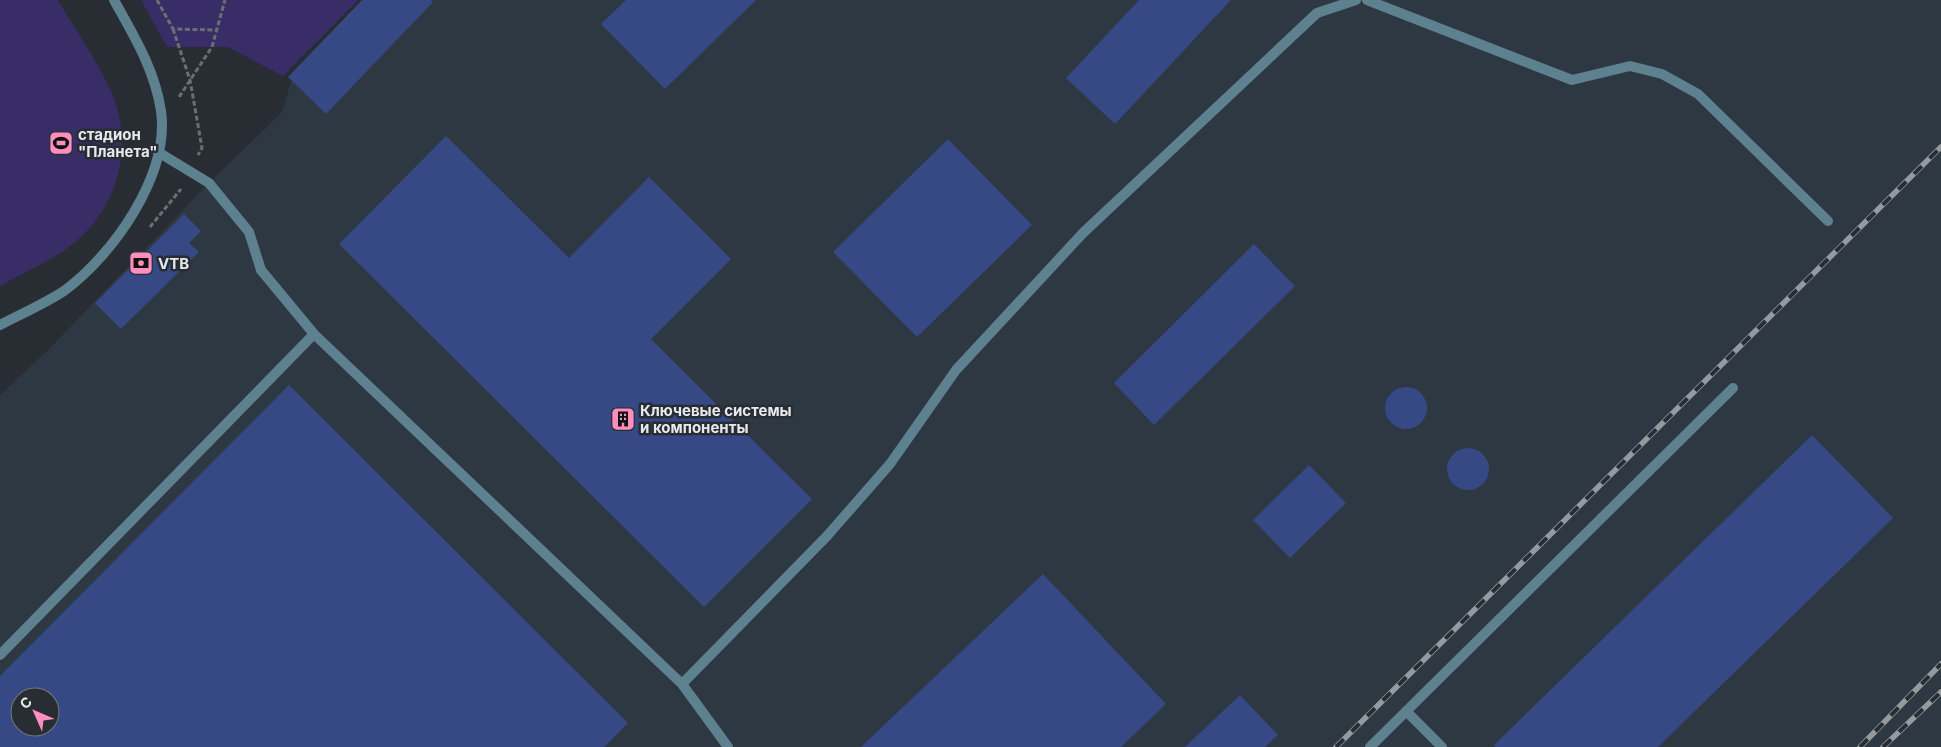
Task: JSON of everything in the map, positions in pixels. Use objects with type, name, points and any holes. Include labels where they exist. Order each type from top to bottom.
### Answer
[{"type":"street","points":[[0,325],[62,292],[95,264],[123,231],[149,179],[158,152],[162,122],[157,92],[148,62],[114,0]]},
{"type":"street","points":[[682,684],[827,536],[890,464],[956,370],[1083,233],[1317,12],[1356,0]]},
{"type":"street","points":[[1367,0],[1572,80],[1630,66],[1662,74],[1698,94],[1828,221]]},
{"type":"street","points":[[158,152],[209,183],[248,232],[261,270],[314,334],[682,684],[728,747]]},
{"type":"street","points":[[0,655],[314,334]]},
{"type":"street","points":[[1370,747],[1733,388]]},
{"type":"street","points":[[1406,712],[1442,747]]},
{"type":"path","points":[[157,0],[173,29],[217,30]]},
{"type":"path","points":[[162,122],[212,47],[225,0]]},
{"type":"shaded area","name":"стадион \"Планета\"","points":[[0,0],[58,0],[92,55],[110,89],[118,110],[121,154],[118,175],[111,195],[87,231],[62,252],[0,286]]},
{"type":"shaded area","points":[[141,0],[358,0],[283,76],[228,47],[167,47]]},
{"type":"shaded area","points":[[365,0],[1941,0],[1941,747],[0,747],[0,395],[47,351],[209,183],[282,112],[294,71]]},
{"type":"building","points":[[362,0],[431,0],[433,2],[326,114],[288,77]]},
{"type":"building","points":[[626,0],[756,0],[665,89],[601,24]]},
{"type":"building","points":[[1139,0],[1231,0],[1115,124],[1066,78]]},
{"type":"building","name":"Ключевые системы и компоненты","points":[[446,136],[569,258],[649,177],[731,259],[651,339],[812,499],[704,607],[339,244]]},
{"type":"building","points":[[948,139],[1032,225],[917,337],[833,252]]},
{"type":"building","points":[[184,214],[201,231],[189,243],[199,252],[121,329],[95,303]]},
{"type":"building","points":[[1254,244],[1295,286],[1154,425],[1114,383]]},
{"type":"building","points":[[289,385],[628,723],[604,747],[0,747],[0,676]]},
{"type":"building","points":[[1402,387],[1410,387],[1421,393],[1427,408],[1421,423],[1410,429],[1402,429],[1391,423],[1385,412],[1385,404],[1391,393]]},
{"type":"building","points":[[1812,435],[1893,518],[1658,747],[1496,747],[1494,745]]},
{"type":"building","points":[[1468,448],[1483,454],[1489,469],[1483,484],[1468,490],[1453,484],[1447,469],[1453,454]]},
{"type":"building","points":[[1309,465],[1346,503],[1290,558],[1253,520]]},
{"type":"building","points":[[1043,574],[1166,704],[1121,747],[861,747]]},
{"type":"building","points":[[1240,695],[1278,735],[1265,747],[1185,747]]},
{"type":"railway","points":[[1336,747],[1941,147]]},
{"type":"railway","points":[[1860,747],[1941,664]]},
{"type":"railway","points":[[1883,747],[1941,692]]},
{"type":"place","name":"стадион \"Планета\"","points":[[61,143]]},
{"type":"place","name":"VTB","points":[[141,263]]},
{"type":"place","name":"Ключевые системы и компоненты","points":[[623,419]]}]
